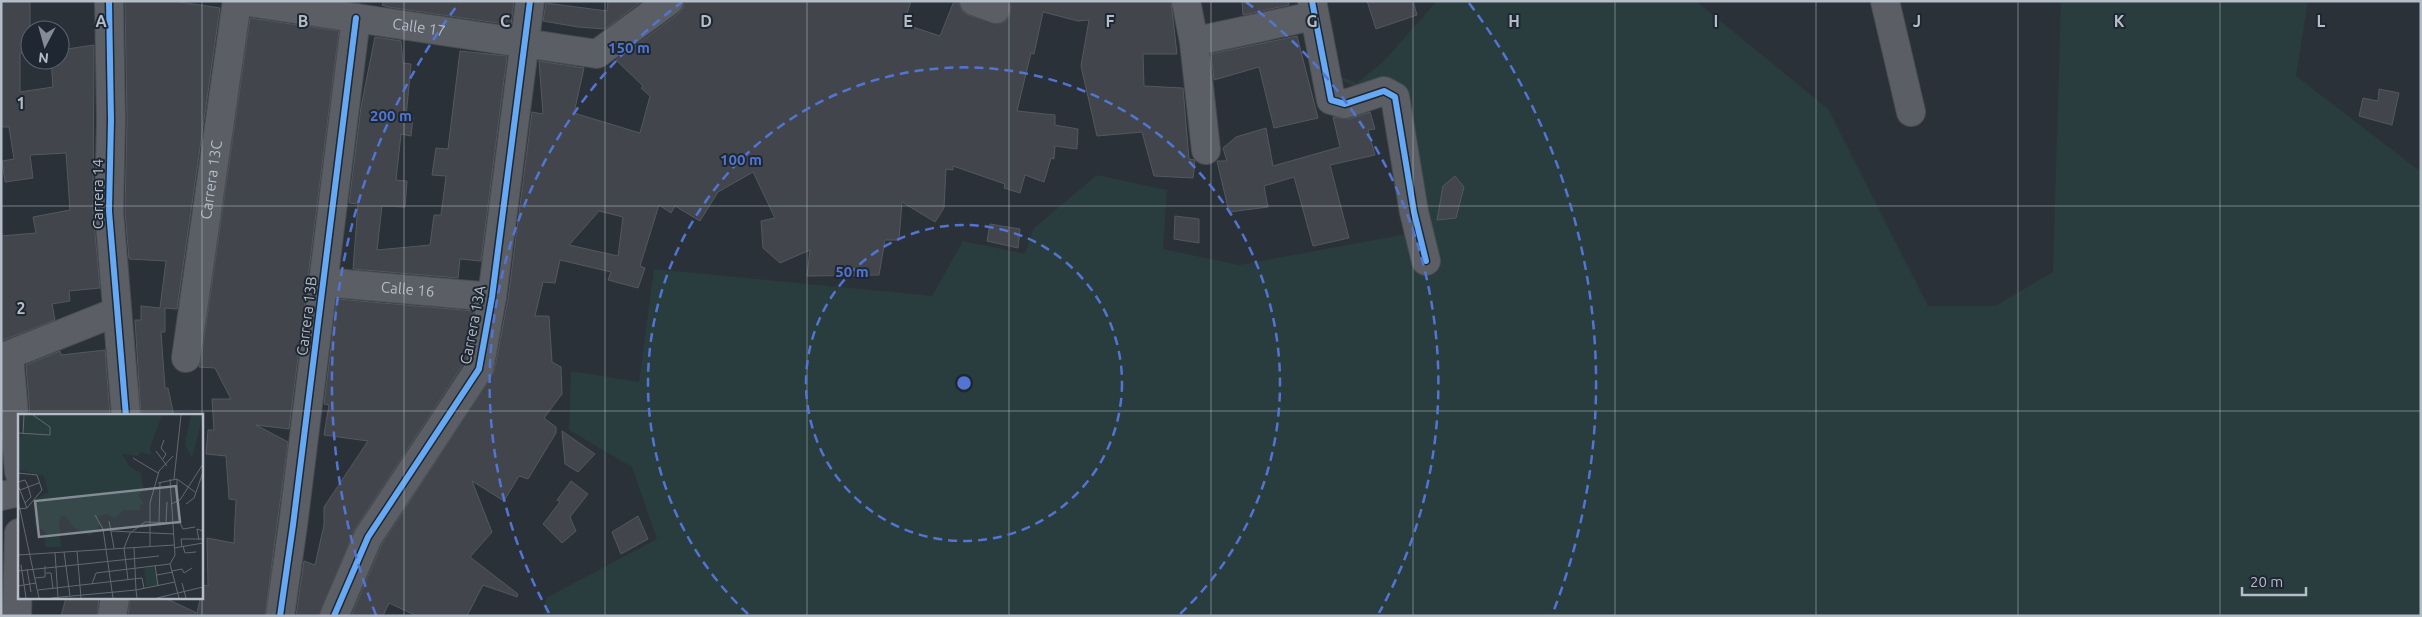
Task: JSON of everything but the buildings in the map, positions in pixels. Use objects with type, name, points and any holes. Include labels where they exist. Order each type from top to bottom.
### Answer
[{"type":"street","name":"Carrera 14","points":[[109,1],[111,120],[109,211],[126,414]]},
{"type":"street","name":"Carrera 13C","points":[[186,358],[237,1]]},
{"type":"street","name":"Calle 17","points":[[242,1],[597,54],[668,1]]},
{"type":"street","name":"Carrera 13A","points":[[334,616],[368,537],[479,369],[492,296],[530,1]]},
{"type":"street","points":[[1186,1],[1194,42],[1206,150]]},
{"type":"street","points":[[1885,1],[1889,11],[1911,112]]},
{"type":"street","points":[[1206,39],[1313,9],[1331,100],[1345,104],[1384,91],[1395,97],[1414,212],[1426,261]]},
{"type":"street","name":"Carrera 13B","points":[[280,616],[356,18]]},
{"type":"street","name":"Calle 16","points":[[323,282],[492,296]]},
{"type":"street","points":[[18,468],[9,434],[5,357],[116,312]]},
{"type":"street","points":[[1,496],[18,492]]},
{"type":"street","points":[[17,616],[18,574]]},
{"type":"street","points":[[112,616],[115,600]]},
{"type":"shaded area","points":[[1437,1],[1696,1],[1828,109],[1928,306],[1995,306],[2053,272],[2061,1],[2308,1],[2296,76],[2421,172],[2421,616],[544,616],[546,598],[657,539],[632,467],[569,430],[571,371],[639,382],[654,269],[932,296],[963,241],[1025,254],[1033,229],[1097,175],[1167,190],[1163,249],[1239,265],[1407,234],[1387,103],[1318,68],[1357,83],[1384,61]]},
{"type":"cycle path","points":[[109,1],[111,120],[109,211],[126,414]]},
{"type":"cycle path","points":[[334,616],[368,537],[479,369],[492,297],[530,1]]},
{"type":"cycle path","points":[[1312,1],[1331,100],[1345,104],[1384,91],[1395,97],[1414,212],[1426,261]]},
{"type":"cycle path","points":[[280,616],[356,18]]}]
